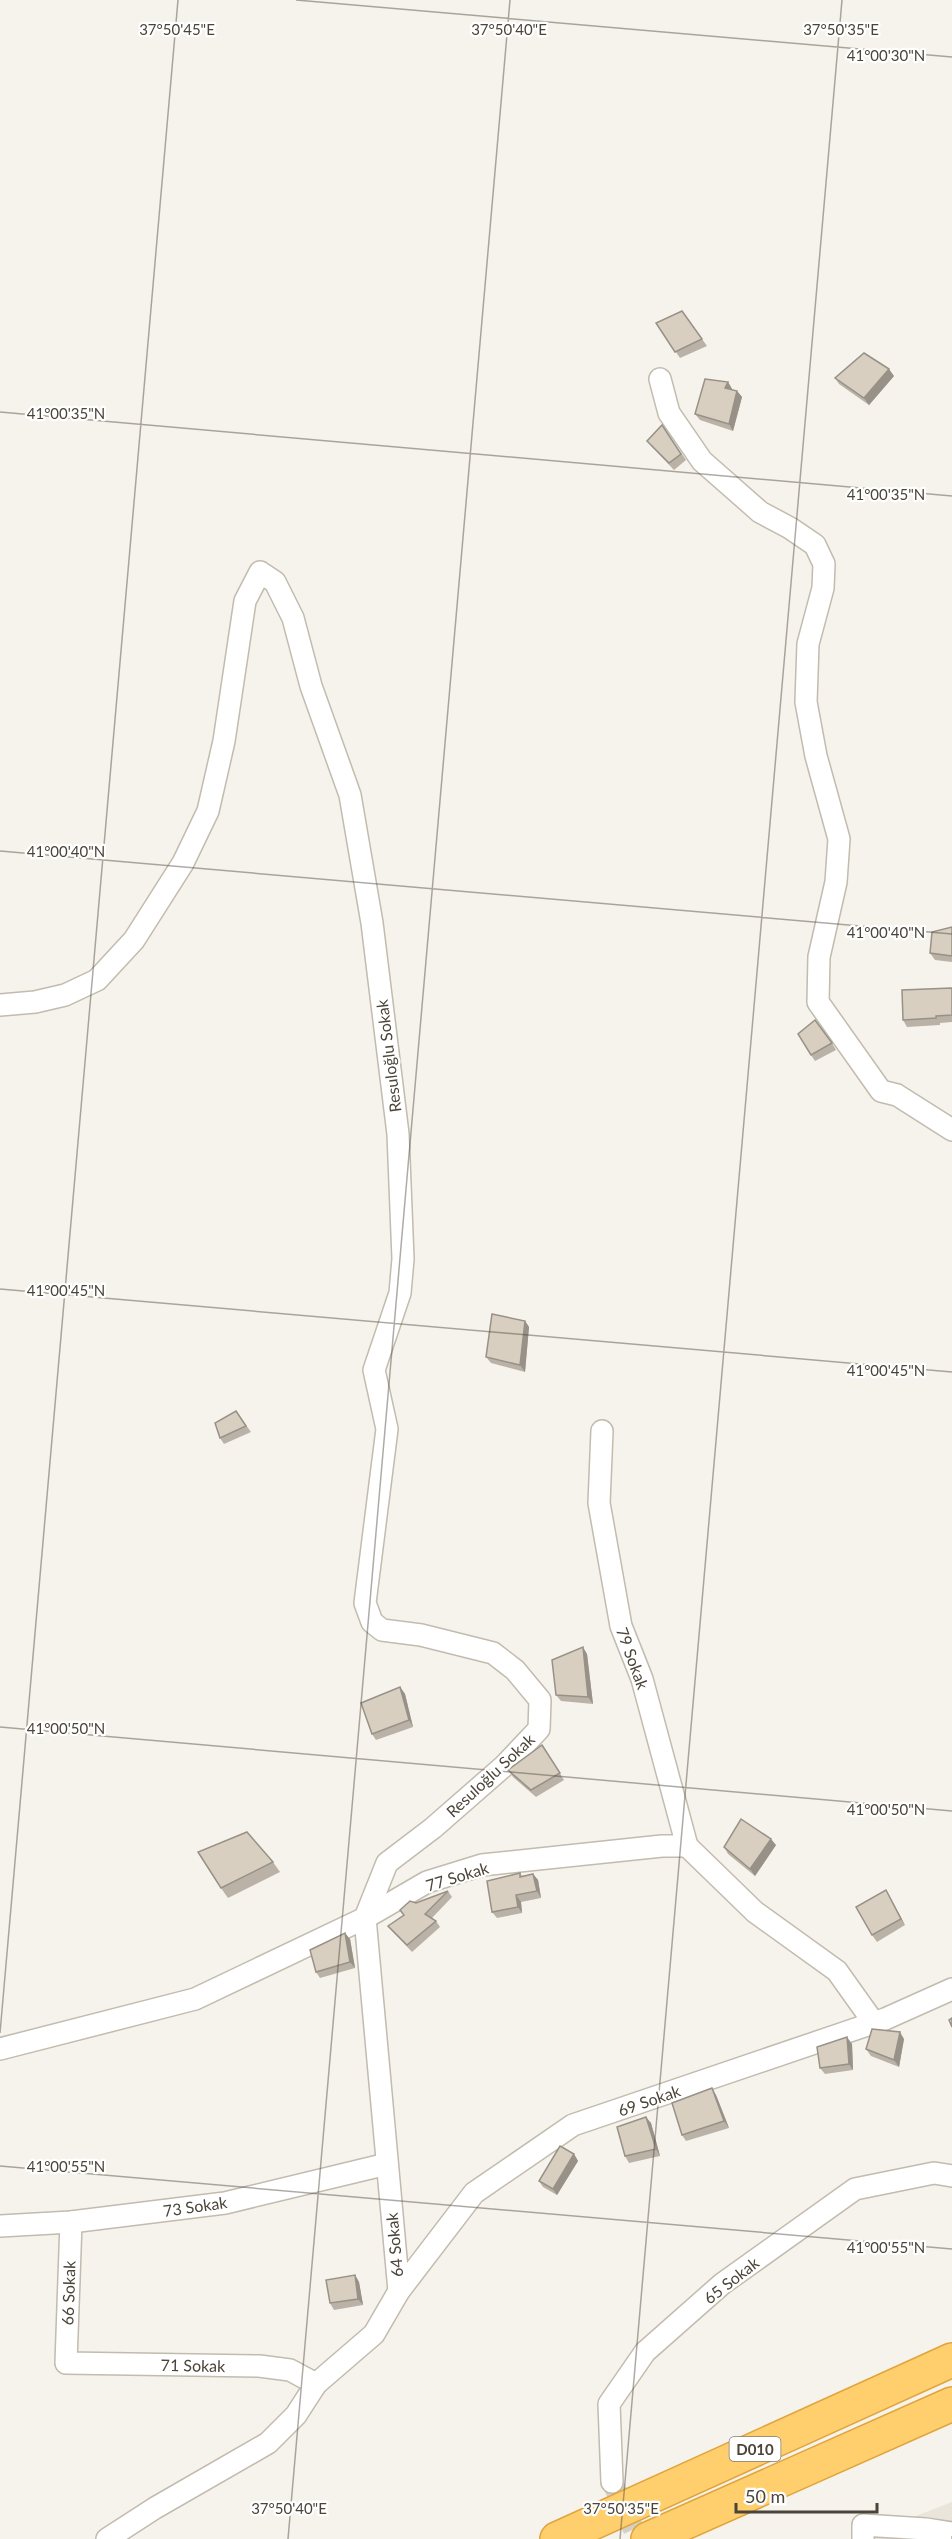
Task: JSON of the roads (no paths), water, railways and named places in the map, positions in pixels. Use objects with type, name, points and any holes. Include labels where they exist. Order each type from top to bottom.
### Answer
[{"type":"highway","name":"D010","points":[[557,2539],[952,2360]]},
{"type":"highway","name":"D010","points":[[648,2539],[952,2404]]},
{"type":"highway","points":[[674,2539],[826,2460]]},
{"type":"street","points":[[660,379],[669,413],[702,461],[760,512],[790,528],[815,546],[824,564],[823,588],[808,644],[806,702],[816,756],[839,839],[836,882],[819,957],[818,1002],[881,1091],[897,1095],[952,1130]]},
{"type":"street","name":"Resuloğlu Sokak","points":[[0,1005],[35,1002],[65,996],[97,980],[134,940],[183,862],[208,811],[224,741],[245,601],[260,572],[275,582],[293,618],[311,686],[350,795],[372,923],[398,1134],[403,1259],[400,1293],[374,1370],[387,1429],[365,1603],[372,1622],[382,1630],[421,1635],[493,1653],[515,1670],[540,1700],[539,1729],[504,1766],[433,1828],[387,1863],[365,1918]]},
{"type":"street","name":"79 Sokak","points":[[602,1431],[599,1503],[621,1626],[642,1679],[687,1846]]},
{"type":"street","name":"77 Sokak","points":[[0,2049],[195,1999],[365,1918],[427,1882],[482,1865],[662,1846],[687,1846]]},
{"type":"street","points":[[687,1846],[755,1912],[837,1971],[874,2023]]},
{"type":"street","name":"64 Sokak","points":[[108,2539],[155,2508],[268,2444],[296,2415],[316,2384],[374,2334],[399,2291],[365,1918]]},
{"type":"street","name":"69 Sokak","points":[[399,2291],[474,2193],[573,2126],[874,2023],[952,1989]]},
{"type":"street","name":"73 Sokak","points":[[0,2226],[70,2222],[225,2203],[387,2164]]},
{"type":"street","name":"65 Sokak","points":[[612,2482],[609,2404],[645,2352],[722,2284],[855,2189],[934,2173],[952,2176]]},
{"type":"street","name":"66 Sokak","points":[[66,2363],[70,2222]]},
{"type":"street","name":"71 Sokak","points":[[66,2363],[260,2366],[290,2370],[316,2384]]},
{"type":"street","points":[[863,2532],[926,2529],[952,2533]]},
{"type":"tunnel","points":[[612,2482],[638,2539]]}]
